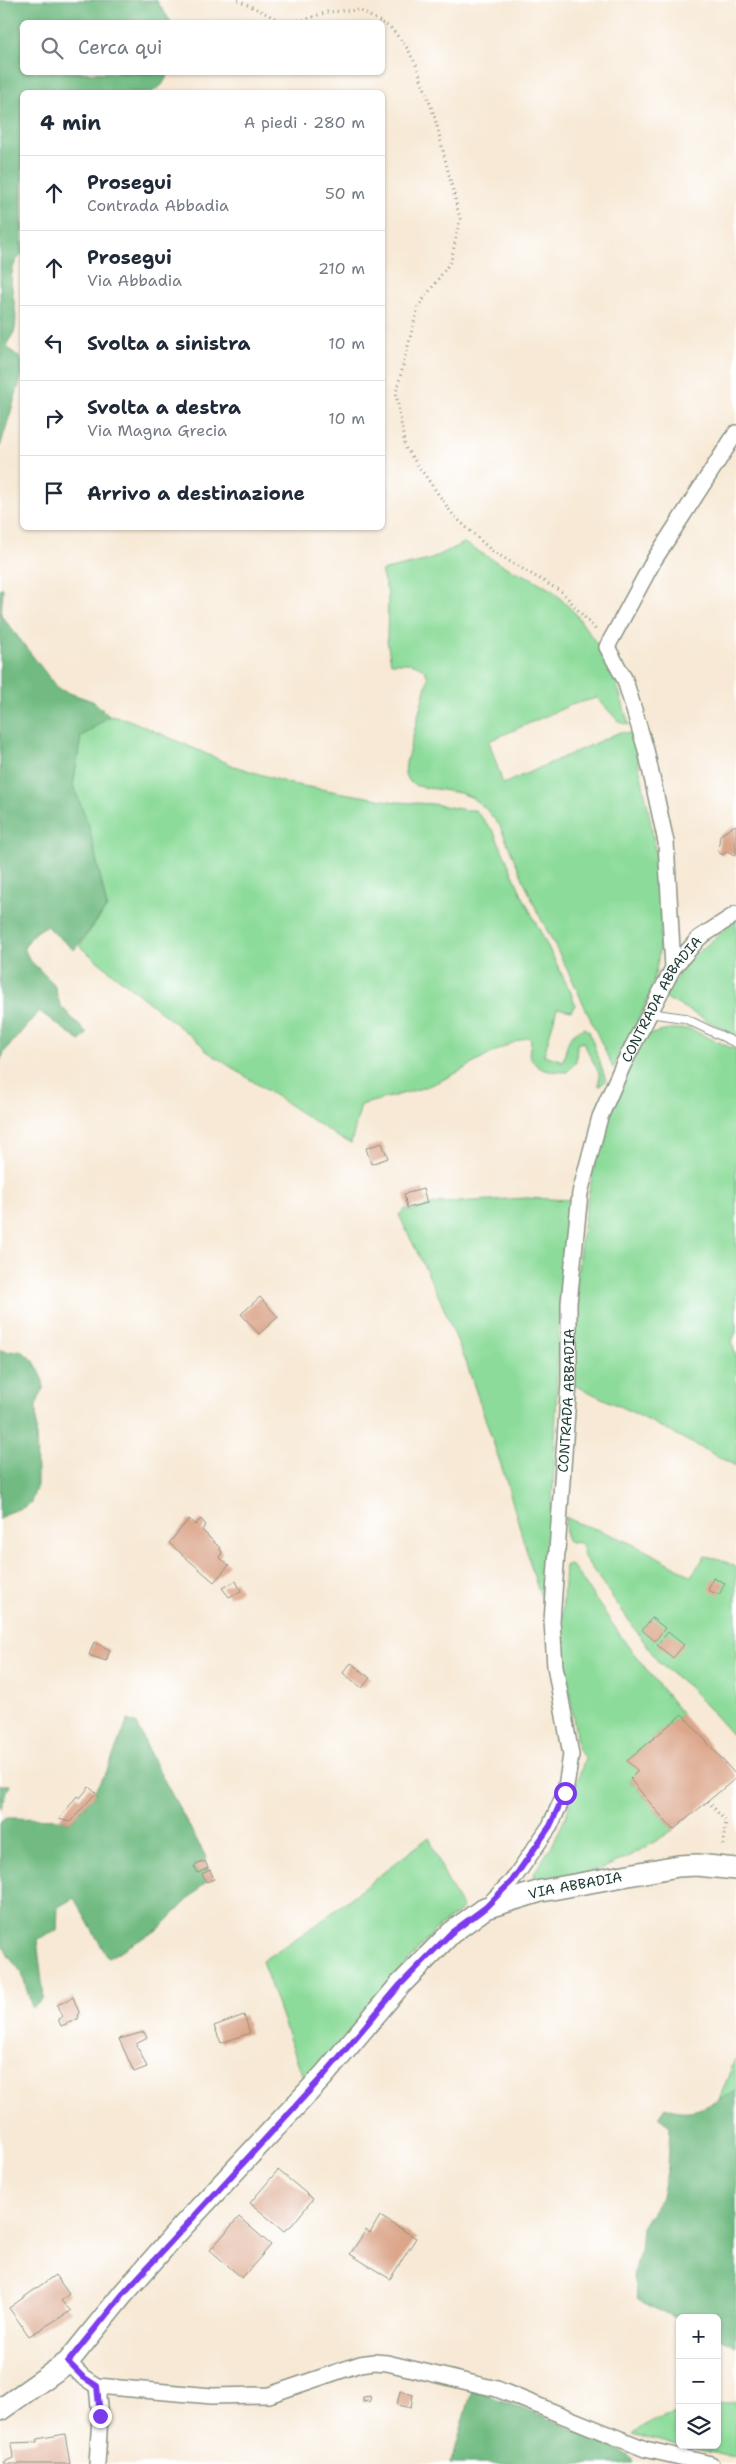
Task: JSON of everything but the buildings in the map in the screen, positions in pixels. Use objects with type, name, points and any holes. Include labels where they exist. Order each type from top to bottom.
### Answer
[{"type":"street","points":[[673,968],[666,842],[641,732],[625,680],[607,647],[654,560],[736,433]]},
{"type":"street","name":"CONTRADA ABBADIA","points":[[485,1908],[512,1881],[532,1855],[550,1826],[565,1793],[571,1755],[555,1666],[552,1621],[570,1383],[569,1303],[580,1193],[600,1117],[623,1065],[673,968],[699,938],[736,914]]},
{"type":"street","name":"VIA ABBADIA","points":[[0,2410],[68,2362],[123,2294],[324,2075],[400,1985],[451,1933],[485,1908],[541,1891],[678,1866],[726,1867]]},
{"type":"street","points":[[68,2362],[83,2377],[97,2386],[212,2396],[268,2395],[360,2364],[387,2363],[497,2389],[645,2449],[711,2464]]},
{"type":"street","points":[[97,2386],[100,2416],[97,2464]]},
{"type":"lane","points":[[649,1013],[684,1018],[736,1044]]},
{"type":"path","points":[[238,0],[279,20]]},
{"type":"path","points":[[304,20],[327,12],[358,10],[376,20]]},
{"type":"path","points":[[385,24],[390,27],[408,49],[417,68],[435,118],[460,218],[451,261],[418,307],[396,393],[405,447],[453,515],[492,551],[562,592],[599,632],[607,647]]},
{"type":"path","points":[[708,1801],[726,1822],[721,1854],[726,1867]]},
{"type":"green space","points":[[0,0],[156,0],[170,20],[20,20],[20,75],[168,75],[162,85],[155,90],[20,90],[20,256],[12,271],[11,280],[16,319],[15,329],[6,346],[20,358],[20,382],[0,447]]},
{"type":"green space","points":[[464,543],[553,591],[575,613],[611,664],[629,725],[619,722],[597,698],[571,705],[489,741],[503,784],[620,732],[632,734],[656,858],[661,923],[659,953],[650,993],[641,1015],[613,1068],[571,977],[537,911],[500,826],[485,808],[471,797],[460,793],[417,786],[410,782],[405,775],[406,763],[428,678],[426,672],[418,666],[408,663],[391,663],[387,640],[388,594],[381,571],[429,560]]},
{"type":"green space","points":[[0,588],[3,588],[1,615],[58,689],[95,702],[109,716],[81,737],[73,785],[89,826],[107,907],[74,950],[46,926],[33,934],[24,948],[29,959],[54,984],[60,1005],[87,1034],[80,1041],[39,1011],[5,1051],[0,1061]]},
{"type":"green space","points":[[109,716],[127,719],[234,766],[291,784],[396,802],[433,804],[475,810],[494,832],[575,1005],[571,1011],[557,1008],[544,1055],[563,1061],[571,1036],[585,1028],[589,1031],[606,1081],[599,1086],[599,1073],[583,1042],[577,1044],[576,1062],[567,1072],[555,1071],[540,1068],[532,1061],[529,1055],[531,1040],[528,1037],[502,1048],[441,1081],[361,1105],[351,1143],[338,1137],[205,1050],[203,1046],[79,946],[107,907],[73,785],[81,737]]},
{"type":"green space","points":[[736,920],[736,1036],[664,997],[687,962]]},
{"type":"green space","points":[[673,1029],[690,1029],[736,1050],[736,1333],[731,1342],[736,1355],[736,1466],[638,1415],[570,1383],[572,1331],[579,1253],[597,1150],[609,1109],[617,1090],[647,1035]]},
{"type":"green space","points":[[527,1198],[572,1200],[559,1320],[554,1471],[545,1605],[537,1587],[506,1480],[466,1362],[440,1299],[399,1215],[407,1208],[409,1211],[439,1203]]},
{"type":"green space","points":[[0,1349],[6,1352],[20,1350],[33,1360],[41,1373],[44,1387],[36,1405],[37,1485],[31,1502],[27,1506],[7,1513],[0,1520]]},
{"type":"green space","points":[[565,1517],[630,1543],[691,1576],[705,1556],[720,1559],[736,1567],[736,1739],[691,1689],[659,1663],[584,1557],[582,1544],[575,1542],[572,1544],[566,1539]]},
{"type":"green space","points":[[568,1564],[574,1568],[627,1645],[682,1714],[627,1761],[638,1771],[630,1780],[673,1830],[608,1866],[573,1876],[555,1879],[536,1879],[534,1873],[554,1842],[566,1816],[585,1758],[578,1750],[561,1634],[565,1566]]},
{"type":"green space","points":[[128,1720],[137,1724],[152,1758],[207,1859],[194,1866],[198,1873],[208,1868],[210,1870],[203,1874],[206,1882],[159,1929],[108,1958],[74,1898],[58,1907],[57,1931],[37,1939],[44,1999],[32,2008],[22,1973],[9,1957],[0,1940],[0,1823],[3,1819],[8,1818],[59,1819],[70,1822],[96,1793],[94,1791],[105,1775]]},
{"type":"green space","points":[[0,1785],[10,1785],[0,1810]]},
{"type":"green space","points":[[429,1837],[446,1878],[463,1909],[435,1930],[305,2083],[262,1961],[316,1925]]},
{"type":"green space","points":[[735,2059],[736,2091],[719,2100]]},
{"type":"green space","points":[[736,2091],[736,2346],[721,2339],[721,2314],[676,2314],[676,2318],[638,2300],[633,2277],[640,2251],[642,2227],[662,2196],[668,2167],[670,2126],[658,2117],[665,2107],[685,2111],[702,2108]]},
{"type":"green space","points":[[472,2390],[531,2411],[620,2450],[631,2458],[633,2464],[451,2464]]},
{"type":"green space","points":[[736,2401],[736,2458],[696,2449],[721,2449],[721,2405]]},
{"type":"green space","points":[[676,2414],[676,2445],[633,2435],[643,2426]]},
{"type":"route","points":[[100,2416],[97,2386],[83,2377],[68,2362],[123,2294],[182,2227],[324,2075],[400,1985],[451,1933],[485,1908],[512,1881],[532,1855],[550,1826],[565,1793]]}]
